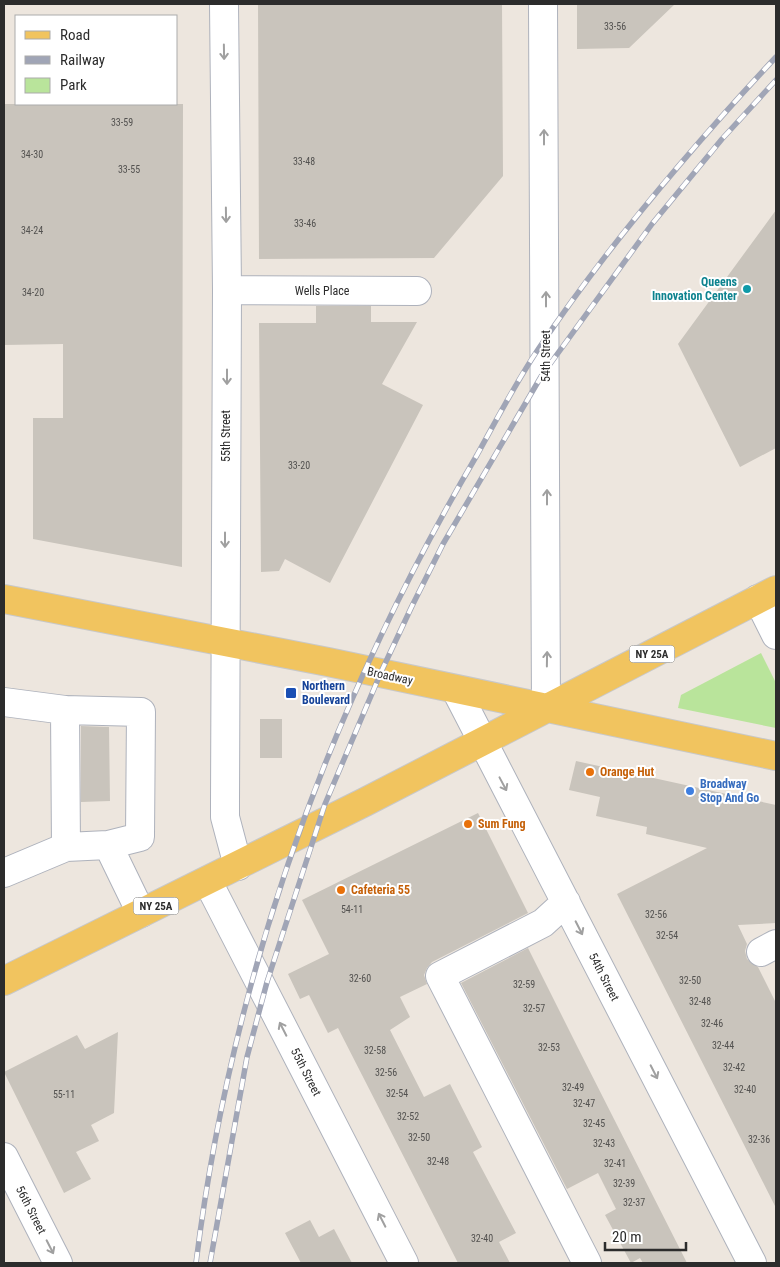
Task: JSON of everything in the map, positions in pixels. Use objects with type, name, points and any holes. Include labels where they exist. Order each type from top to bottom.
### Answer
[{"type":"main road","name":"NY 25A","points":[[4,981],[208,882],[767,594]]},
{"type":"main road","name":"Broadway","points":[[4,599],[225,642],[776,756]]},
{"type":"street","name":"55th Street","points":[[224,4],[227,290],[225,817],[238,866]]},
{"type":"street","name":"54th Street","points":[[544,4],[546,708]]},
{"type":"street","name":"Wells Place","points":[[227,290],[417,291]]},
{"type":"street","points":[[767,594],[776,635]]},
{"type":"street","name":"54th Street","points":[[456,690],[480,741],[566,902],[752,1263]]},
{"type":"street","points":[[4,702],[65,710],[142,712],[140,837],[108,845],[66,847],[4,873]]},
{"type":"street","points":[[65,710],[66,847]]},
{"type":"street","points":[[108,845],[141,913]]},
{"type":"street","name":"55th Street","points":[[208,882],[404,1263]]},
{"type":"street","points":[[566,902],[543,923],[440,976],[587,1263]]},
{"type":"street","name":"56th Street","points":[[4,1157],[58,1263]]},
{"type":"green space","points":[[761,653],[776,683],[776,728],[678,708],[681,695]]},
{"type":"building","points":[[258,4],[502,4],[503,176],[434,258],[259,259]]},
{"type":"building","points":[[577,4],[675,4],[629,48],[577,49]]},
{"type":"building","points":[[4,104],[183,104],[182,567],[33,539],[33,418],[63,418],[63,344],[4,345]]},
{"type":"building","name":"Queens Innovation Center","points":[[776,210],[776,448],[740,467],[678,344]]},
{"type":"building","points":[[316,306],[371,306],[371,322],[417,322],[382,384],[423,405],[330,583],[285,559],[279,571],[261,572],[259,323],[316,323]]},
{"type":"building","points":[[260,719],[282,719],[282,758],[260,758]]},
{"type":"building","points":[[81,726],[109,727],[110,801],[81,802]]},
{"type":"building","points":[[576,761],[776,805],[776,923],[738,925],[747,944],[745,951],[747,959],[758,967],[776,1003],[776,1208],[617,894],[707,848],[646,834],[647,827],[596,816],[600,797],[569,790]]},
{"type":"building","points":[[478,813],[528,913],[432,962],[424,975],[427,984],[400,997],[410,1017],[390,1030],[424,1097],[450,1084],[482,1147],[473,1152],[516,1233],[499,1242],[510,1263],[458,1263],[338,1028],[328,1033],[309,995],[300,999],[288,974],[329,954],[302,900]]},
{"type":"building","points":[[528,948],[687,1263],[643,1263],[640,1258],[631,1263],[605,1215],[616,1209],[598,1173],[567,1189],[461,983]]},
{"type":"building","points":[[118,1032],[114,1113],[91,1125],[99,1141],[76,1152],[91,1179],[64,1193],[4,1072],[77,1035],[85,1049]]},
{"type":"building","points":[[310,1220],[319,1237],[334,1229],[352,1263],[301,1263],[285,1233]]},
{"type":"railway","points":[[196,1263],[212,1156],[234,1050],[262,946],[295,844],[333,744],[376,646],[424,550],[522,374],[539,348],[622,234],[713,126],[776,57]]},
{"type":"railway","points":[[210,1263],[247,1057],[267,982],[325,804],[382,670],[412,606],[443,544],[542,375],[652,224],[722,139],[776,80]]},
{"type":"place","name":"Queens Innovation Center","points":[[747,289]]},
{"type":"place","name":"Northern Boulevard","points":[[291,693]]},
{"type":"place","name":"Orange Hut","points":[[590,772]]},
{"type":"place","name":"Broadway Stop And Go","points":[[690,791]]},
{"type":"place","name":"Sum Fung","points":[[468,824]]},
{"type":"place","name":"Cafeteria 55","points":[[341,890]]}]
